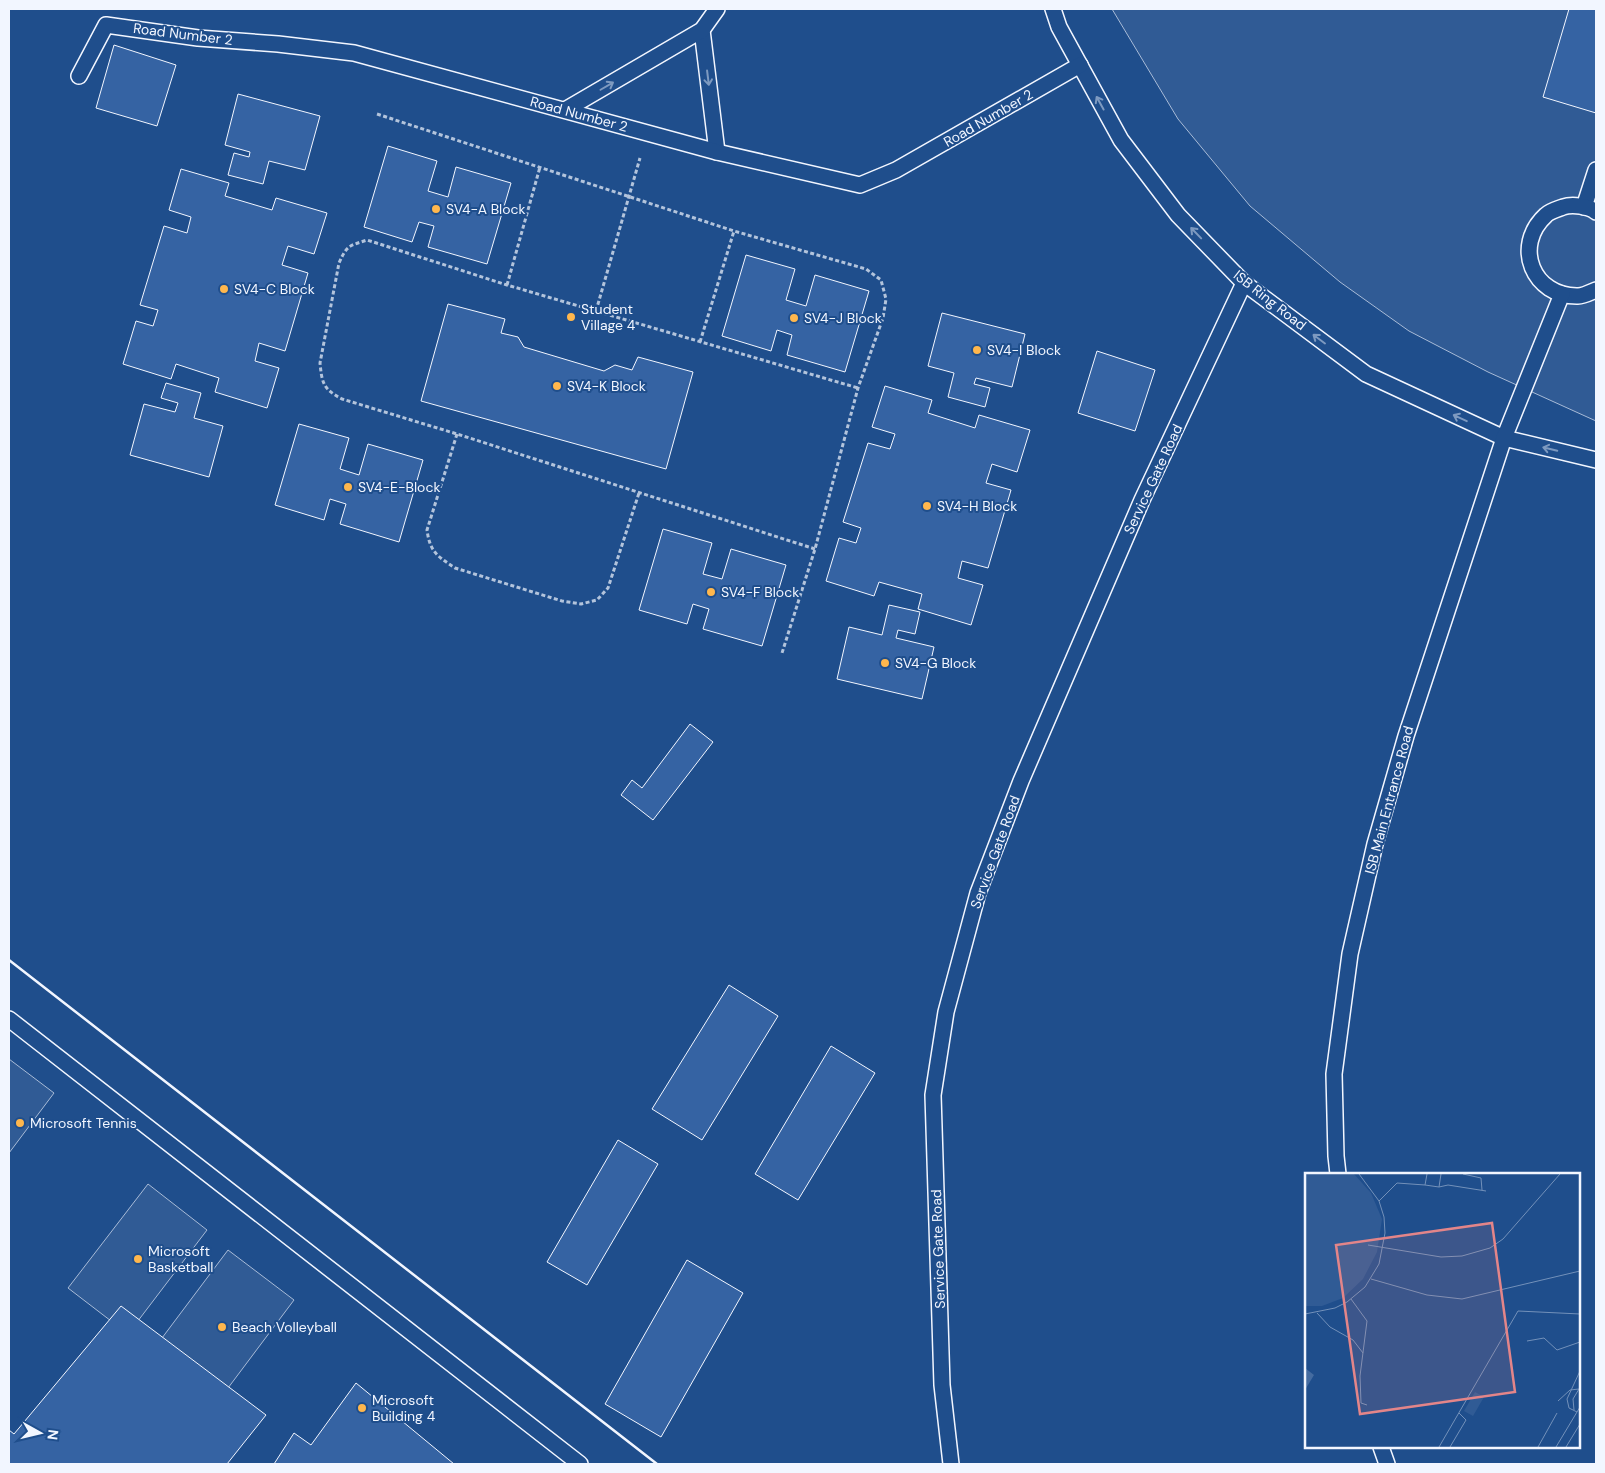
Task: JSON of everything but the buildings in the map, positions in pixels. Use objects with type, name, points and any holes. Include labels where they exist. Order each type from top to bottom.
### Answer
[{"type":"lane","points":[[565,110],[702,30],[717,9]]},
{"type":"lane","name":"ISB Ring Road","points":[[1053,9],[1059,27],[1121,140],[1178,215],[1244,283],[1366,374],[1504,438],[1596,460]]},
{"type":"lane","name":"Road Number 2","points":[[79,76],[106,25],[198,38],[278,44],[354,53],[717,152],[860,185],[896,170],[1080,65]]},
{"type":"lane","points":[[702,30],[717,152]]},
{"type":"lane","points":[[1596,170],[1590,209],[1568,205],[1546,214],[1532,233],[1528,257],[1537,279],[1556,293],[1580,297],[1596,290]]},
{"type":"lane","name":"Service Gate Road","points":[[951,1464],[942,1385],[933,1095],[946,1012],[978,893],[1021,781],[1142,500],[1244,283]]},
{"type":"lane","name":"ISB Main Entrance Road","points":[[1338,1173],[1334,1074],[1350,954],[1375,844],[1406,736],[1504,438],[1562,294]]},
{"type":"lane","points":[[9,1019],[580,1464]]},
{"type":"lane","points":[[1381,1448],[1387,1464]]},
{"type":"path","points":[[377,114],[734,232],[866,269],[881,280],[886,299],[884,318],[858,388],[815,549],[782,653]]},
{"type":"path","points":[[596,311],[647,133]]},
{"type":"path","points":[[507,285],[540,167]]},
{"type":"path","points":[[700,342],[734,232]]},
{"type":"path","points":[[815,549],[342,399],[328,392],[322,380],[320,363],[339,263],[344,251],[351,245],[367,240],[507,285],[858,388]]},
{"type":"path","points":[[457,434],[427,530],[429,545],[441,558],[455,568],[562,601],[581,604],[597,600],[608,588],[639,492]]},
{"type":"shaded area","points":[[1112,9],[1596,9],[1596,421],[1488,372],[1409,331],[1340,282],[1250,206],[1178,119]]},
{"type":"shaded area","name":"Microsoft Tennis","points":[[9,1059],[54,1093],[9,1153]]},
{"type":"shaded area","name":"Microsoft Basketball","points":[[148,1184],[207,1230],[128,1334],[68,1288]]},
{"type":"shaded area","name":"Beach Volleyball","points":[[228,1250],[294,1300],[216,1404],[150,1354]]},
{"type":"wall","points":[[9,960],[657,1464]]},
{"type":"place","name":"SV4-A Block","points":[[436,209]]},
{"type":"place","name":"SV4-C Block","points":[[224,289]]},
{"type":"place","name":"Student Village 4","points":[[571,317]]},
{"type":"place","name":"SV4-J Block","points":[[794,318]]},
{"type":"place","name":"SV4-I Block","points":[[977,350]]},
{"type":"place","name":"SV4-K Block","points":[[557,386]]},
{"type":"place","name":"SV4-E-Block","points":[[348,487]]},
{"type":"place","name":"SV4-H Block","points":[[927,506]]},
{"type":"place","name":"SV4-F Block","points":[[711,592]]},
{"type":"place","name":"SV4-G Block","points":[[885,663]]},
{"type":"place","name":"Microsoft Tennis","points":[[20,1123]]},
{"type":"place","name":"Microsoft Basketball","points":[[138,1259]]},
{"type":"place","name":"Beach Volleyball","points":[[222,1327]]},
{"type":"place","name":"Microsoft Building 4","points":[[362,1408]]}]
